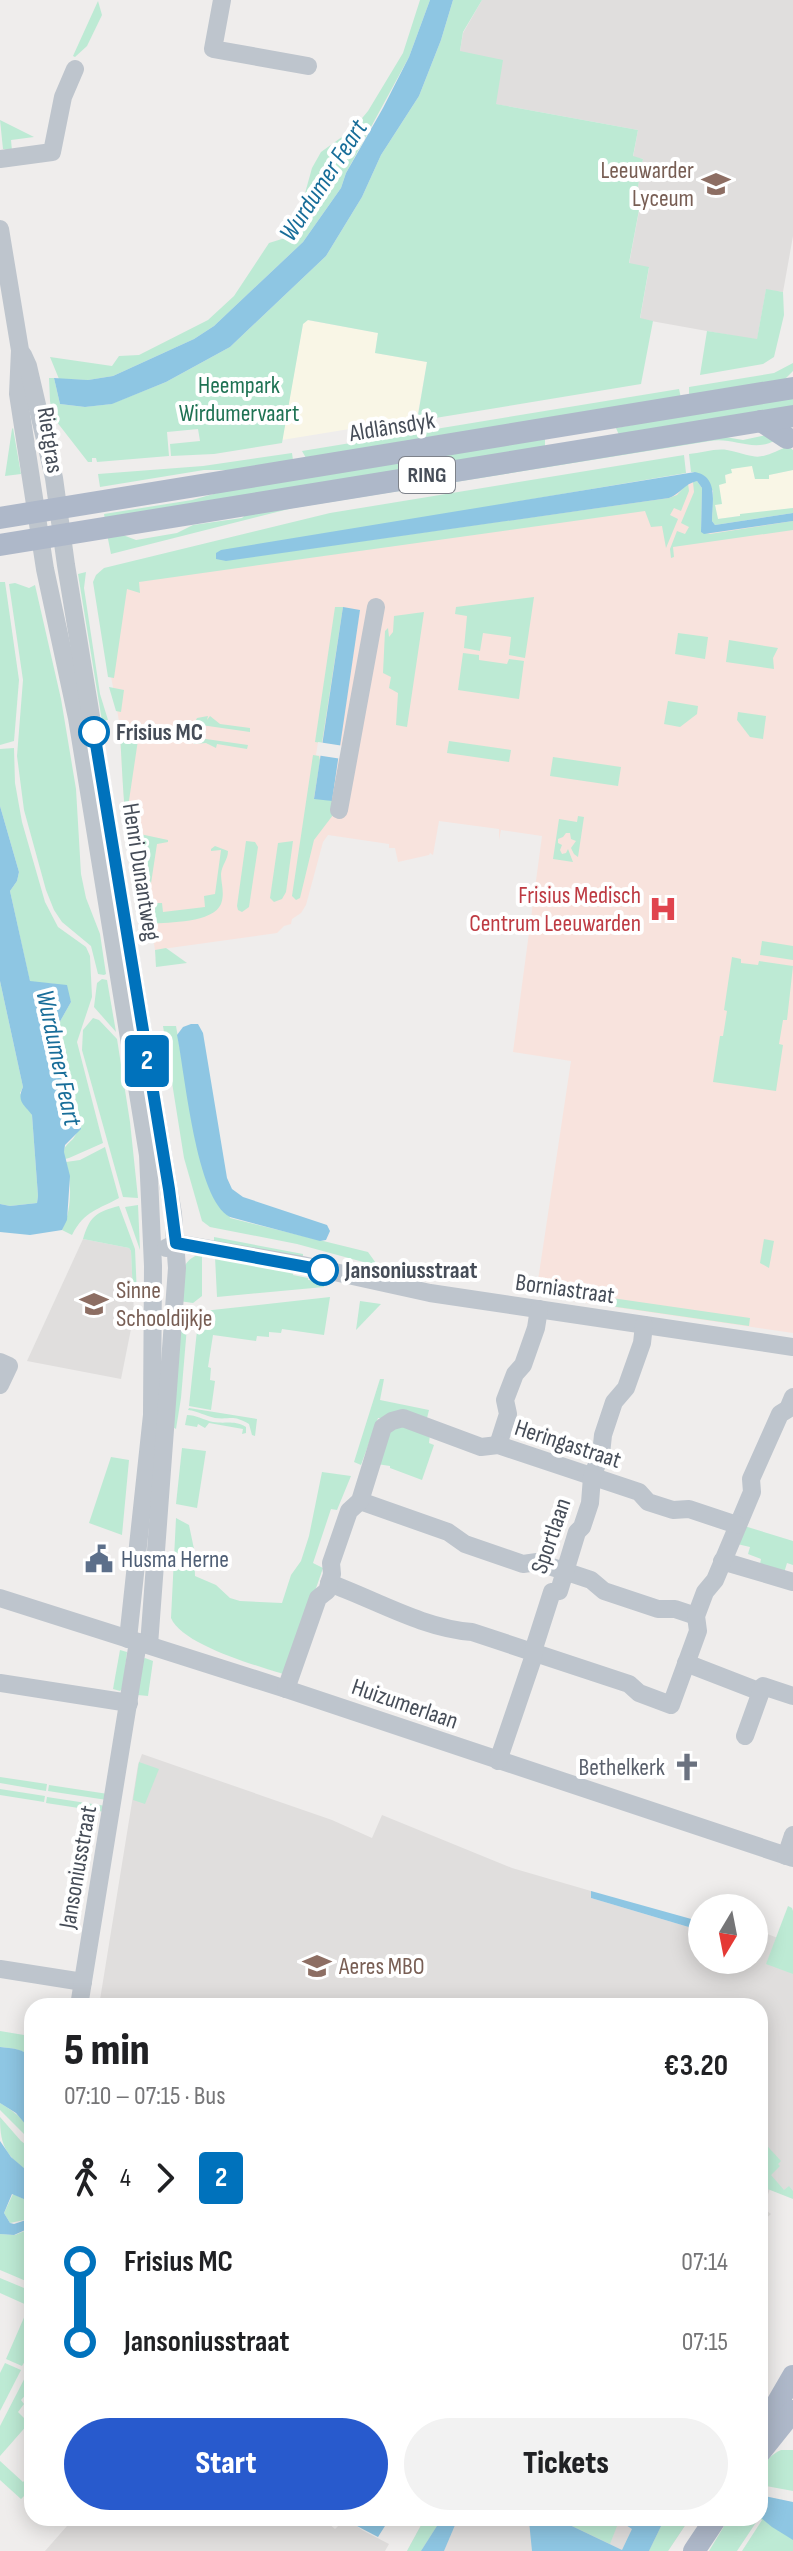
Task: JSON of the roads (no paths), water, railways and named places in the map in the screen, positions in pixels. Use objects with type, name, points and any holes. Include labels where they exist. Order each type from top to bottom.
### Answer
[{"type":"main road","name":"Aldlânsdyk","points":[[0,518],[790,386]]},
{"type":"main road","name":"RING","points":[[0,545],[761,421],[790,427]]},
{"type":"main road","points":[[768,2442],[783,2422],[793,2376]]},
{"type":"main road","points":[[682,2551],[699,2526]]},
{"type":"main road","points":[[694,2551],[711,2526]]},
{"type":"street","points":[[222,0],[213,49],[308,66]]},
{"type":"street","points":[[0,159],[52,152],[63,97],[75,69]]},
{"type":"street","name":"Rietgras","points":[[0,229],[20,350],[18,394],[48,510],[51,536]]},
{"type":"street","name":"Henri Dunantweg","points":[[51,536],[168,1183],[176,1243]]},
{"type":"street","name":"Henri Dunantweg","points":[[51,536],[77,718],[139,1089],[148,1155],[153,1266]]},
{"type":"street","points":[[339,810],[376,607]]},
{"type":"street","points":[[153,1266],[161,1251],[176,1243]]},
{"type":"street","name":"Borniastraat","points":[[176,1243],[298,1264],[430,1293],[793,1347]]},
{"type":"street","name":"Jansoniusstraat","points":[[80,1998],[138,1642],[174,1327],[176,1243]]},
{"type":"street","name":"Jansoniusstraat","points":[[138,1642],[152,1415],[153,1266]]},
{"type":"street","points":[[498,1445],[508,1414],[505,1400],[515,1374],[523,1365],[539,1309]]},
{"type":"street","name":"Sportlaan","points":[[498,1761],[552,1592],[559,1591],[577,1532],[582,1527],[590,1503],[592,1477],[614,1402],[626,1388],[642,1343],[644,1325]]},
{"type":"street","points":[[0,1385],[4,1364]]},
{"type":"street","points":[[329,1583],[366,1596],[382,1606],[629,1684],[639,1693],[671,1705],[698,1631],[696,1616],[705,1592],[715,1580],[752,1492],[751,1479],[780,1414],[788,1409],[793,1397]]},
{"type":"street","name":"Heringastraat","points":[[360,1501],[383,1427],[403,1418],[481,1447],[498,1445],[639,1492],[648,1502],[673,1510],[689,1509],[737,1525]]},
{"type":"street","points":[[286,1689],[318,1598],[327,1591],[332,1574],[331,1563],[349,1511],[360,1501],[448,1532],[465,1544],[508,1559],[523,1564],[537,1562],[591,1580],[604,1591],[658,1609],[675,1609],[696,1616]]},
{"type":"street","points":[[722,1561],[793,1582]]},
{"type":"street","name":"Huizumerlaan","points":[[0,1598],[286,1689],[790,1857]]},
{"type":"street","points":[[686,1663],[761,1692]]},
{"type":"street","points":[[0,1683],[129,1703]]},
{"type":"street","points":[[745,1736],[763,1686],[793,1696]]},
{"type":"street","points":[[790,1857],[793,1835]]},
{"type":"street","points":[[0,1969],[83,1982]]},
{"type":"water","points":[[430,0],[453,0],[419,96],[381,155],[362,197],[326,256],[230,347],[166,382],[112,404],[85,407],[60,404],[54,378],[88,380],[113,376],[194,339],[214,326],[303,242],[341,188],[346,173],[383,108],[409,57]]},
{"type":"water","points":[[695,472],[708,479],[711,485],[712,521],[715,525],[793,513],[793,521],[704,534],[701,532],[702,488],[697,481],[669,498],[226,561],[216,559],[216,553],[221,550]]},
{"type":"water","points":[[343,607],[360,610],[332,801],[314,799]]},
{"type":"water","name":"Wurdumer Feart","points":[[0,806],[19,872],[10,891],[30,981],[67,985],[71,1002],[58,1025],[81,1129],[65,1145],[70,1176],[67,1220],[62,1230],[30,1235],[0,1232],[0,1204],[37,1203],[38,1196],[32,1115],[21,1100],[23,1087],[0,981]]},
{"type":"water","points":[[198,1024],[203,1033],[227,1178],[232,1189],[243,1197],[327,1225],[330,1231],[326,1240],[230,1217],[218,1206],[200,1162],[177,1035],[183,1027]]},
{"type":"water","points":[[591,1891],[688,1918],[688,1927],[591,1898]]},
{"type":"water","points":[[0,2047],[22,2051],[24,2122],[0,2103]]},
{"type":"water","points":[[0,2141],[24,2168],[24,2199],[12,2194],[4,2213],[10,2223],[24,2221],[24,2231],[14,2235],[0,2234]]},
{"type":"water","points":[[768,2497],[793,2502],[793,2540],[768,2524]]},
{"type":"water","points":[[357,2526],[385,2526],[378,2537]]},
{"type":"water","points":[[437,2526],[455,2526],[444,2551],[421,2551]]},
{"type":"water","points":[[530,2526],[572,2526],[622,2550],[632,2529],[627,2526],[661,2526],[649,2551],[532,2551]]},
{"type":"place","name":"Leeuwarder Lyceum","points":[[716,184]]},
{"type":"place","name":"Frisius MC","points":[[94,732]]},
{"type":"place","name":"Frisius Medisch Centrum Leeuwarden","points":[[663,909]]},
{"type":"place","name":"Jansoniusstraat","points":[[323,1270]]},
{"type":"place","name":"Sinne Schooldijkje","points":[[94,1304]]},
{"type":"place","name":"Husma Herne","points":[[99,1559]]},
{"type":"place","name":"Bethelkerk","points":[[687,1767]]},
{"type":"place","name":"Aeres MBO","points":[[317,1966]]},
{"type":"park label","name":"Heempark Wirdumervaart","points":[[239,399]]}]
